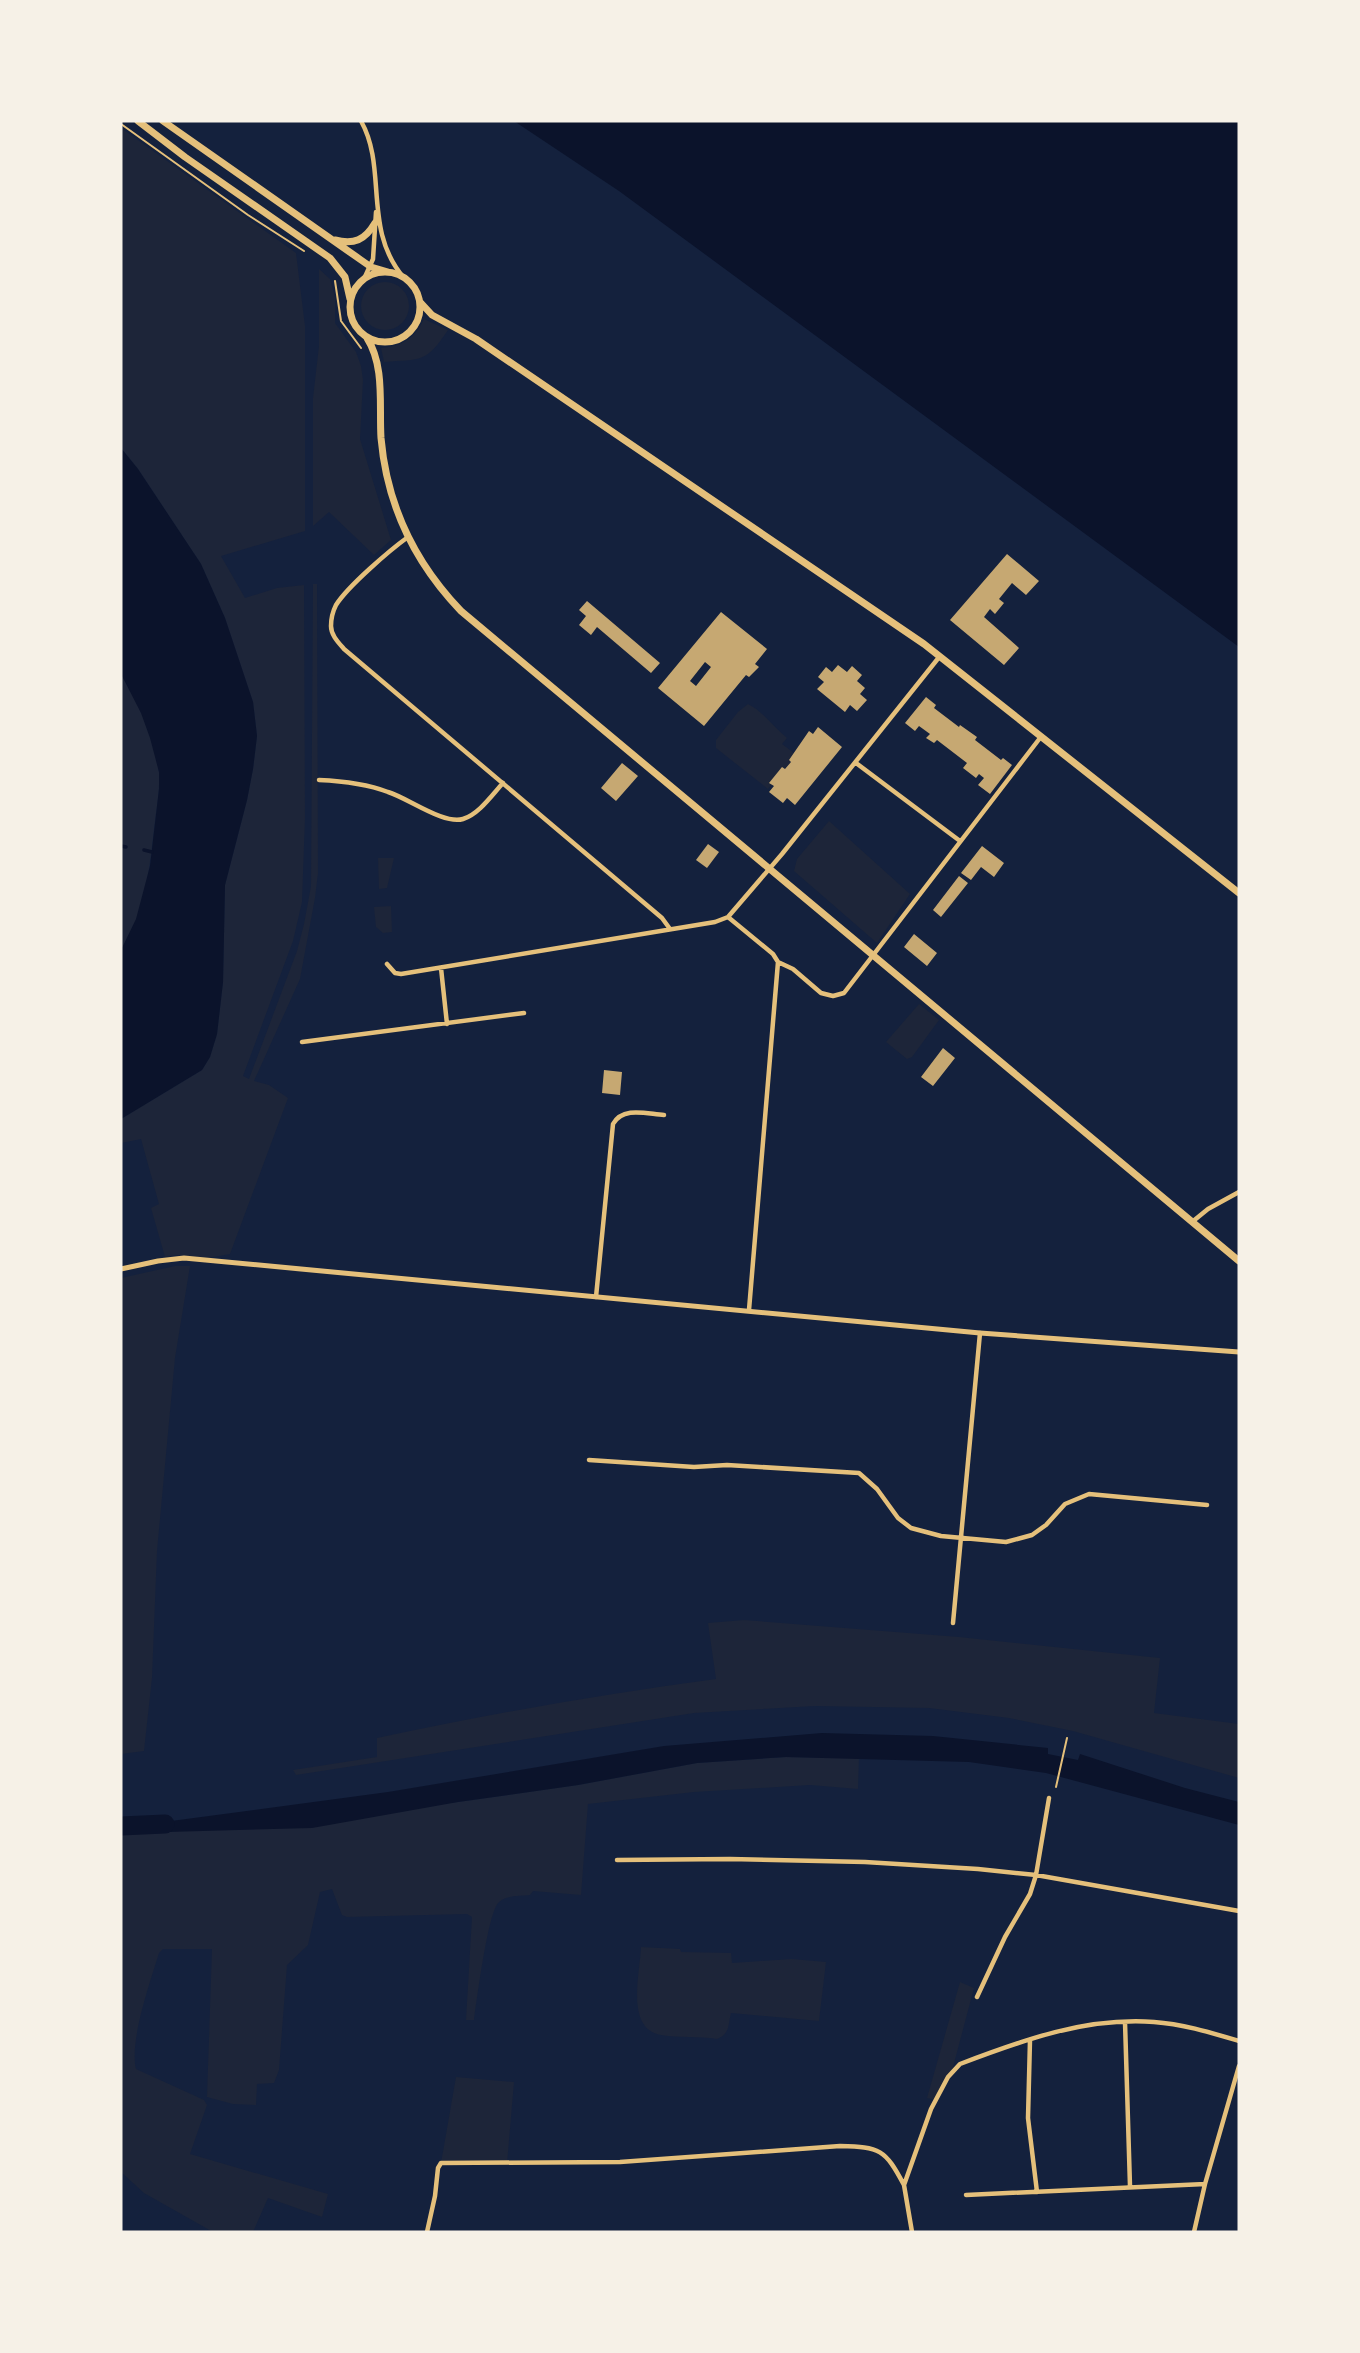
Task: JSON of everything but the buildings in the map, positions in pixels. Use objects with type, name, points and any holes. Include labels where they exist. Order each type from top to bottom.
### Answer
[{"type":"main road","points":[[138,121],[184,157],[318,250],[341,270],[350,290],[349,310],[352,321],[372,346],[378,365],[381,437],[388,480],[408,537],[431,577],[461,611],[1239,1261]]},
{"type":"main road","points":[[163,121],[371,267],[404,278],[413,286],[420,302],[432,315],[475,339],[940,656],[1239,893]]},
{"type":"main road","points":[[332,240],[354,242],[367,234],[374,223]]},
{"type":"main road","points":[[350,299],[354,289],[364,279],[376,273],[388,272]]},
{"type":"main road","points":[[367,338],[384,342],[405,336],[416,323],[420,302]]},
{"type":"street","points":[[360,121],[370,141],[376,204],[386,248],[404,278]]},
{"type":"street","points":[[364,279],[371,267],[374,250],[376,204]]},
{"type":"street","points":[[408,537],[394,547],[338,602],[332,616],[332,632],[344,649],[662,918],[670,929]]},
{"type":"street","points":[[387,964],[395,973],[401,974],[715,922],[728,917],[856,763],[940,656]]},
{"type":"street","points":[[728,917],[773,954],[778,962],[793,969],[821,993],[833,996],[844,993],[1040,737]]},
{"type":"street","points":[[856,763],[952,832],[960,841]]},
{"type":"street","points":[[319,780],[388,791],[444,818],[454,820],[462,820],[472,815],[503,783]]},
{"type":"street","points":[[749,1310],[778,962]]},
{"type":"street","points":[[441,968],[447,1024]]},
{"type":"street","points":[[302,1042],[524,1013]]},
{"type":"street","points":[[597,1297],[613,1124],[617,1117],[625,1112],[664,1115]]},
{"type":"street","points":[[1192,1222],[1208,1209],[1239,1192]]},
{"type":"street","points":[[121,1269],[184,1258],[980,1333],[1239,1352]]},
{"type":"street","points":[[953,1623],[980,1333]]},
{"type":"street","points":[[589,1460],[859,1473],[877,1489],[898,1518],[911,1528],[961,1539],[1006,1542],[1020,1540],[1046,1525],[1066,1504],[1088,1494],[1207,1505]]},
{"type":"street","points":[[977,1997],[1005,1937],[1030,1894],[1036,1875],[1049,1798]]},
{"type":"street","points":[[617,1860],[865,1862],[978,1869],[1036,1875],[1239,1912]]},
{"type":"street","points":[[1125,2022],[1130,2186]]},
{"type":"street","points":[[904,2185],[924,2127],[948,2077],[960,2064],[1059,2029],[1086,2024],[1125,2022],[1175,2025],[1239,2041]]},
{"type":"street","points":[[1030,2040],[1028,2118],[1037,2192]]},
{"type":"street","points":[[1194,2232],[1239,2066]]},
{"type":"street","points":[[427,2232],[441,2163],[621,2162],[840,2146],[870,2147],[887,2157],[904,2185],[912,2232]]},
{"type":"street","points":[[966,2195],[1205,2184]]},
{"type":"path","points":[[121,124],[288,242]]},
{"type":"path","points":[[331,273],[338,293],[341,321],[366,355]]},
{"type":"path","points":[[1056,1787],[1067,1738]]},
{"type":"shaded area","points":[[514,121],[1239,121],[1239,647],[619,191]]},
{"type":"shaded area","points":[[121,128],[296,253],[305,326],[305,531],[221,556],[245,598],[277,588],[304,585],[305,818],[302,902],[293,941],[243,1076],[249,1079],[297,951],[311,886],[313,584],[317,584],[318,873],[300,979],[254,1081],[269,1085],[288,1098],[230,1254],[208,1258],[177,1255],[165,1257],[151,1208],[159,1204],[141,1139],[121,1143],[121,1119],[202,1070],[210,1057],[217,1034],[223,982],[225,885],[247,800],[257,736],[253,702],[225,618],[201,564],[121,448]]},
{"type":"shaded area","points":[[319,269],[330,279],[335,297],[335,323],[356,352],[361,366],[363,380],[360,439],[391,540],[374,555],[329,512],[313,526],[313,398],[319,346]]},
{"type":"shaded area","points":[[385,282],[402,289],[409,306],[402,323],[385,330],[368,323],[361,306],[368,289]]},
{"type":"shaded area","points":[[424,319],[448,330],[434,348],[428,354],[415,359],[384,362],[381,348],[407,340],[417,331]]},
{"type":"shaded area","points":[[121,448],[201,564],[225,618],[253,702],[257,736],[247,800],[225,885],[223,982],[217,1034],[210,1057],[202,1070],[121,1119],[121,950],[136,919],[150,866],[159,772],[141,713],[121,674]]},
{"type":"shaded area","points":[[121,674],[150,734],[159,779],[146,888],[136,921],[121,950]]},
{"type":"shaded area","points":[[748,704],[787,738],[782,744],[794,753],[789,760],[791,762],[770,783],[768,789],[716,748],[716,740],[738,712]]},
{"type":"shaded area","points":[[829,821],[910,894],[877,943],[794,871],[797,859]]},
{"type":"shaded area","points":[[378,858],[394,858],[387,888],[379,889]]},
{"type":"shaded area","points":[[391,906],[392,932],[383,933],[376,927],[374,907]]},
{"type":"shaded area","points":[[919,1004],[939,1020],[912,1057],[907,1059],[886,1042]]},
{"type":"shaded area","points":[[175,1266],[190,1266],[175,1358],[157,1551],[152,1678],[144,1751],[121,1754],[121,1278]]},
{"type":"shaded area","points":[[744,1620],[959,1637],[1160,1658],[1154,1713],[1239,1724],[1239,1778],[1073,1731],[1009,1718],[929,1708],[815,1706],[694,1713],[296,1775],[293,1770],[377,1757],[377,1738],[546,1705],[716,1679],[708,1623]]},
{"type":"shaded area","points":[[822,1733],[933,1736],[1048,1748],[1048,1754],[1078,1760],[1080,1754],[1185,1788],[1239,1802],[1239,1825],[1046,1773],[969,1762],[786,1757],[697,1763],[312,1828],[167,1832],[141,1825],[388,1792],[664,1746]]},
{"type":"shaded area","points":[[786,1757],[859,1758],[858,1789],[810,1785],[694,1792],[588,1804],[581,1895],[533,1891],[530,1895],[510,1897],[499,1902],[487,1938],[474,2020],[466,2020],[472,1917],[467,1914],[347,1917],[342,1915],[332,1889],[320,1892],[308,1945],[287,1965],[279,2070],[274,2083],[257,2084],[256,2105],[233,2104],[207,2097],[212,1949],[163,1949],[159,1953],[138,2027],[136,2069],[204,2100],[207,2105],[190,2154],[328,2194],[322,2217],[268,2198],[253,2232],[213,2232],[144,2193],[121,2172],[121,1826],[141,1825],[168,1832],[458,1802],[578,1785],[697,1763]]},
{"type":"shaded area","points":[[641,1947],[680,1949],[681,1952],[731,1953],[732,1963],[792,1959],[826,1962],[819,2021],[731,2013],[726,2032],[717,2039],[668,2036],[650,2031],[643,2022],[637,1998]]},
{"type":"shaded area","points":[[960,1982],[974,1988],[952,2071],[936,2100],[927,2098]]},
{"type":"shaded area","points":[[456,2077],[514,2082],[507,2164],[441,2163]]},
{"type":"waterway","points":[[121,846],[126,847]]},
{"type":"waterway","points":[[144,850],[152,852]]},
{"type":"waterway","points":[[121,1826],[165,1824]]}]
